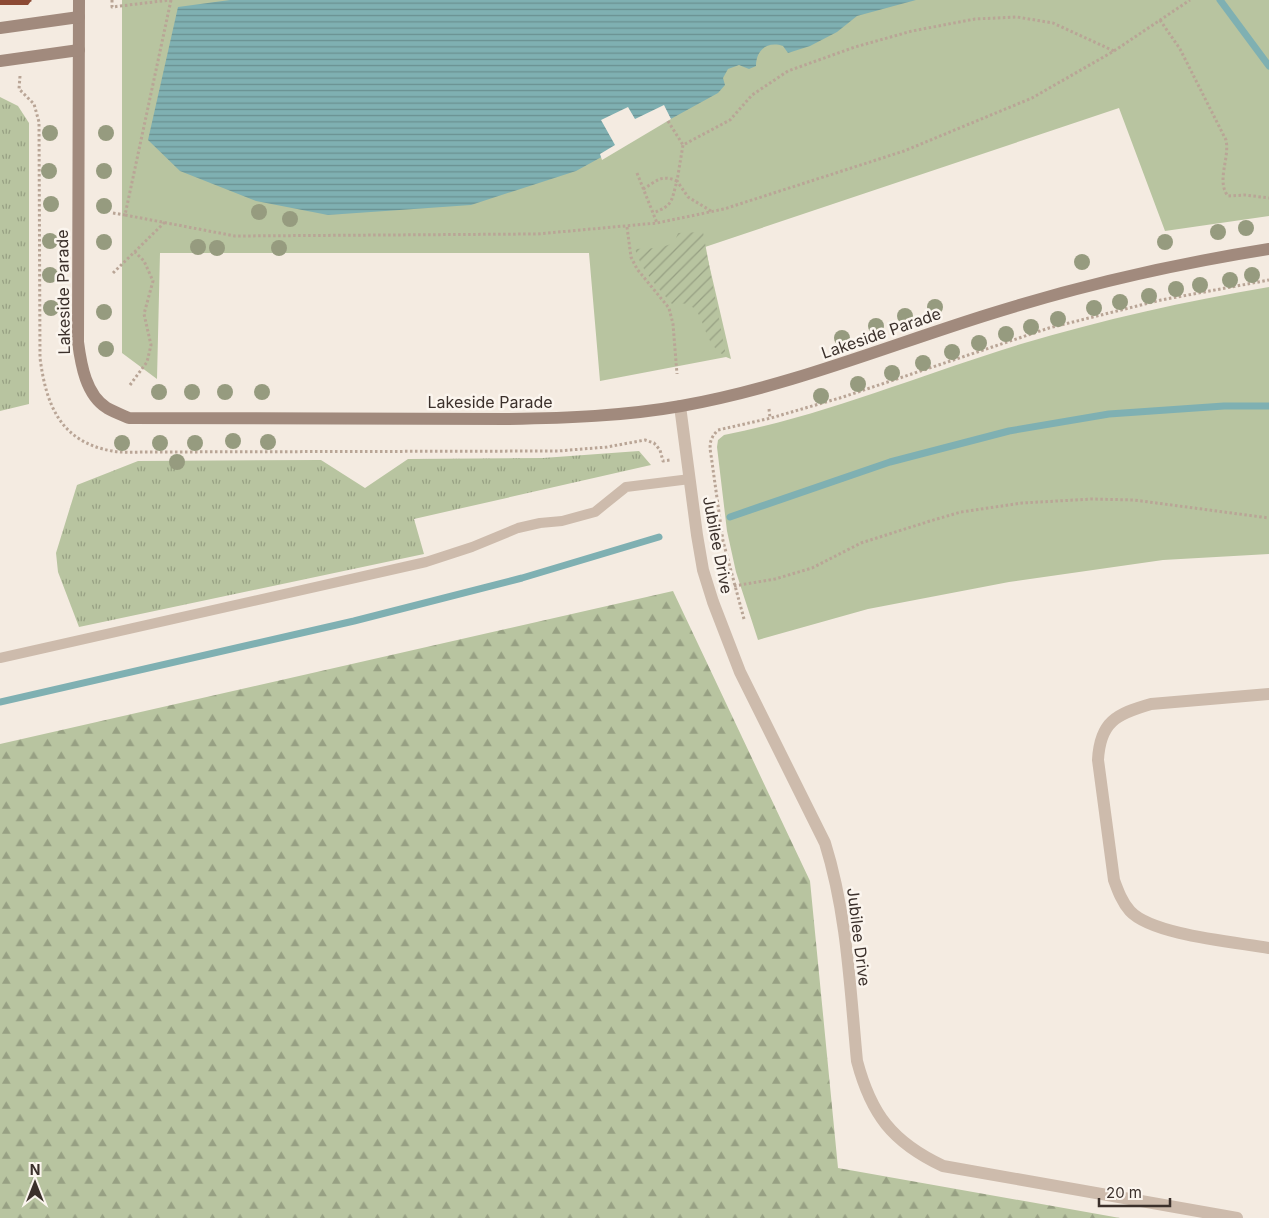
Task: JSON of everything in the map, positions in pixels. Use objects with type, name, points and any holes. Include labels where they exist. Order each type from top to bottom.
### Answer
[{"type":"street","name":"Lakeside Parade","points":[[79,0],[78,342],[82,371],[92,392],[106,408],[129,418],[561,418],[680,406],[738,394],[814,373],[989,314],[1065,291],[1193,261],[1269,248]]},
{"type":"street","points":[[0,28],[79,17]]},
{"type":"street","points":[[0,61],[78,50]]},
{"type":"street","name":"Jubilee Drive","points":[[680,406],[703,570],[726,637],[825,843],[833,869],[839,897],[857,1061],[873,1107],[887,1127],[920,1155],[942,1166],[1237,1218]]},
{"type":"street","points":[[1269,694],[1151,704],[1132,709],[1118,716],[1106,726],[1099,742],[1098,760],[1114,880],[1121,898],[1130,912],[1147,922],[1169,930],[1269,948]]},
{"type":"lane","points":[[0,658],[426,562],[472,547],[518,528],[562,521],[595,512],[626,487],[690,479]]},
{"type":"path","points":[[112,0],[112,8],[171,0],[125,215]]},
{"type":"path","points":[[113,213],[235,236],[537,234],[657,223],[712,211],[904,151],[1032,98],[1114,51],[1190,0]]},
{"type":"path","points":[[683,145],[730,120],[752,95],[788,71],[855,47],[912,31],[975,19],[1017,17],[1053,23],[1114,51]]},
{"type":"path","points":[[1160,20],[1180,49],[1226,140],[1228,157],[1223,183],[1224,191],[1228,196],[1245,195],[1269,198]]},
{"type":"path","points":[[20,76],[19,89],[34,104],[39,122],[40,358],[43,380],[50,404],[60,422],[74,436],[92,445],[112,451],[147,452],[522,452],[607,447],[646,440],[654,443],[660,450],[663,461],[673,460]]},
{"type":"path","points":[[653,213],[668,208],[673,201],[683,145],[668,120]]},
{"type":"path","points":[[638,173],[657,223]]},
{"type":"path","points":[[644,189],[659,178],[668,177],[677,181],[688,197],[712,211]]},
{"type":"path","points":[[113,273],[165,222]]},
{"type":"path","points":[[627,227],[631,257],[634,263],[645,280],[661,296],[669,308],[673,324],[677,374]]},
{"type":"path","points":[[130,385],[147,362],[151,346],[144,314],[153,281],[144,261],[136,252]]},
{"type":"path","points":[[744,619],[723,541],[709,444],[712,436],[718,430],[770,418],[843,397],[1049,328],[1161,300],[1269,280]]},
{"type":"path","points":[[769,409],[770,418]]},
{"type":"path","points":[[734,586],[775,579],[812,568],[861,543],[961,512],[1022,503],[1092,499],[1134,500],[1269,518]]},
{"type":"green space","points":[[122,0],[1269,0],[1269,216],[1165,231],[1119,108],[705,247],[731,359],[726,357],[600,381],[589,253],[160,253],[157,379],[122,353]]},
{"type":"green space","points":[[0,97],[18,106],[29,123],[29,404],[0,411]]},
{"type":"green space","points":[[703,232],[726,357],[711,342],[694,308],[681,303],[672,304],[646,272],[635,249],[659,248],[674,243],[678,233]]},
{"type":"green space","points":[[1269,287],[1269,554],[1163,560],[1009,582],[868,609],[758,640],[736,572],[727,531],[717,447],[718,440],[724,435],[800,417],[1052,335],[1207,298]]},
{"type":"green space","points":[[639,451],[651,465],[414,519],[424,554],[79,627],[58,572],[56,553],[77,485],[138,461],[321,460],[365,488],[408,459],[543,458]]},
{"type":"green space","points":[[673,591],[810,881],[838,1168],[1120,1218],[0,1218],[0,744]]},
{"type":"water","points":[[230,0],[916,0],[857,16],[837,32],[810,46],[788,53],[783,46],[767,46],[760,51],[756,66],[749,69],[739,65],[728,69],[723,78],[725,85],[718,93],[576,171],[471,205],[328,215],[256,201],[180,171],[148,140],[178,7]]},
{"type":"pier","points":[[664,105],[671,119],[602,160],[600,154],[615,145],[601,120],[628,107],[635,119]]},
{"type":"building","points":[[31,0],[31,1],[0,1]]},
{"type":"waterway","points":[[1220,0],[1269,66]]},
{"type":"waterway","points":[[730,517],[890,462],[1009,431],[1109,414],[1224,406],[1269,406]]},
{"type":"waterway","points":[[0,702],[354,621],[522,578],[659,537]]}]
